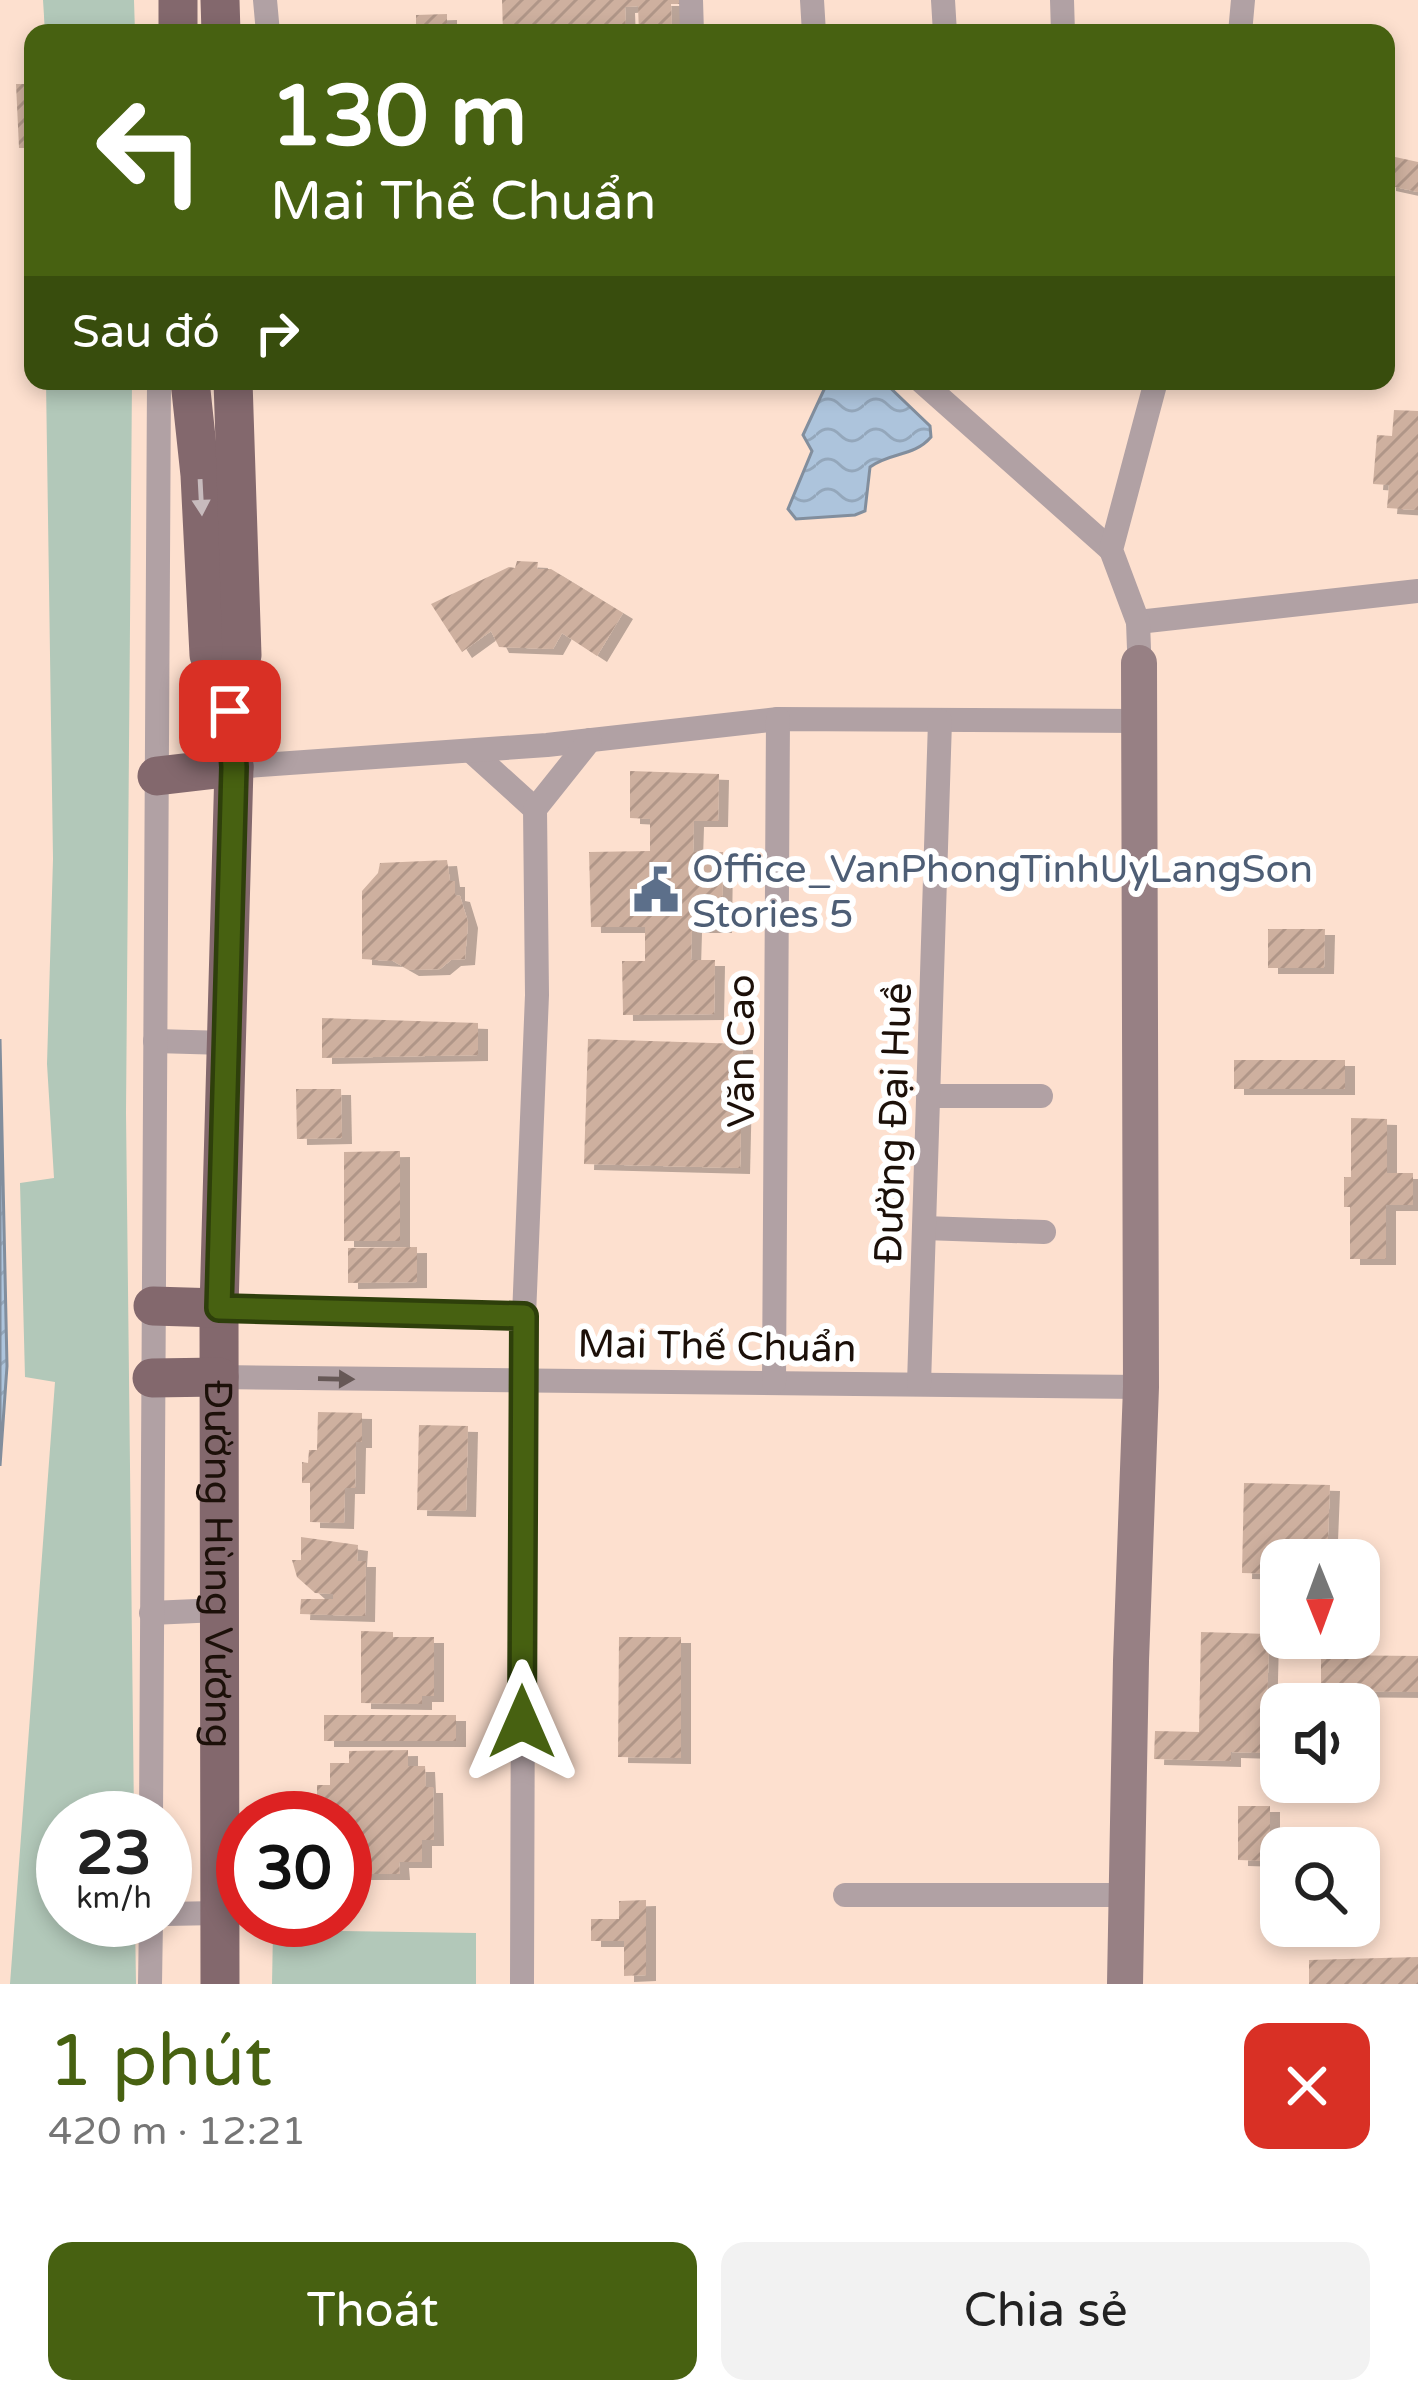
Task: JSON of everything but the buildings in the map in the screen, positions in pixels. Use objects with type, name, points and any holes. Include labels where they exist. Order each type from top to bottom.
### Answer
[{"type":"main road","name":"Đường Hùng Vương","points":[[191,390],[209,656],[230,711]]},
{"type":"main road","name":"Đường Hùng Vương","points":[[220,1791],[219,1308],[234,767],[230,711],[242,655],[233,390]]},
{"type":"main road","points":[[157,776],[234,767]]},
{"type":"main road","points":[[153,1306],[219,1308]]},
{"type":"main road","points":[[152,1378],[219,1377]]},
{"type":"main road","name":"Đường Hùng Vương","points":[[220,1947],[220,1984]]},
{"type":"street","points":[[151,1791],[159,390]]},
{"type":"street","points":[[931,390],[1111,550],[1138,622],[1141,1388],[1125,1984]]},
{"type":"street","points":[[1111,550],[1154,390]]},
{"type":"street","points":[[1138,622],[1418,591]]},
{"type":"street","points":[[234,767],[471,751],[778,719],[1138,721]]},
{"type":"street","name":"Văn Cao","points":[[774,1383],[778,719]]},
{"type":"street","name":"Đường Đại Huề","points":[[919,1384],[940,721]]},
{"type":"street","points":[[522,1984],[524,1316],[537,994],[536,809],[590,740]]},
{"type":"street","points":[[471,751],[536,809]]},
{"type":"street","points":[[155,1041],[226,1043]]},
{"type":"street","points":[[929,1096],[1042,1096]]},
{"type":"street","points":[[924,1228],[1044,1232]]},
{"type":"street","name":"Mai Thế Chuẩn","points":[[219,1308],[524,1316]]},
{"type":"street","name":"Mai Thế Chuẩn","points":[[219,1377],[1141,1388]]},
{"type":"street","points":[[151,1613],[219,1610]]},
{"type":"street","points":[[844,1895],[1129,1895]]},
{"type":"street","points":[[150,1984],[151,1947]]},
{"type":"green space","points":[[43,0],[134,0],[135,24],[44,24]]},
{"type":"green space","points":[[46,390],[132,390],[126,1113],[134,1791],[36,1791],[36,1947],[135,1947],[136,1984],[10,1984],[55,1382],[25,1377],[20,1183],[54,1178],[47,1064],[53,859]]},
{"type":"green space","points":[[372,1931],[476,1933],[476,1984],[272,1984],[273,1947],[372,1947]]},
{"type":"water","points":[[824,390],[892,390],[930,426],[931,437],[917,448],[870,467],[865,511],[796,519],[788,509],[812,451],[803,435]]},
{"type":"water","points":[[0,1039],[7,1366],[0,1466]]},
{"type":"place","name":"Office_VanPhongTinhUyLangSon Stories 5","points":[[656,890]]},
{"type":"route","points":[[230,711],[234,767],[219,1308],[524,1316],[522,1722]]}]
